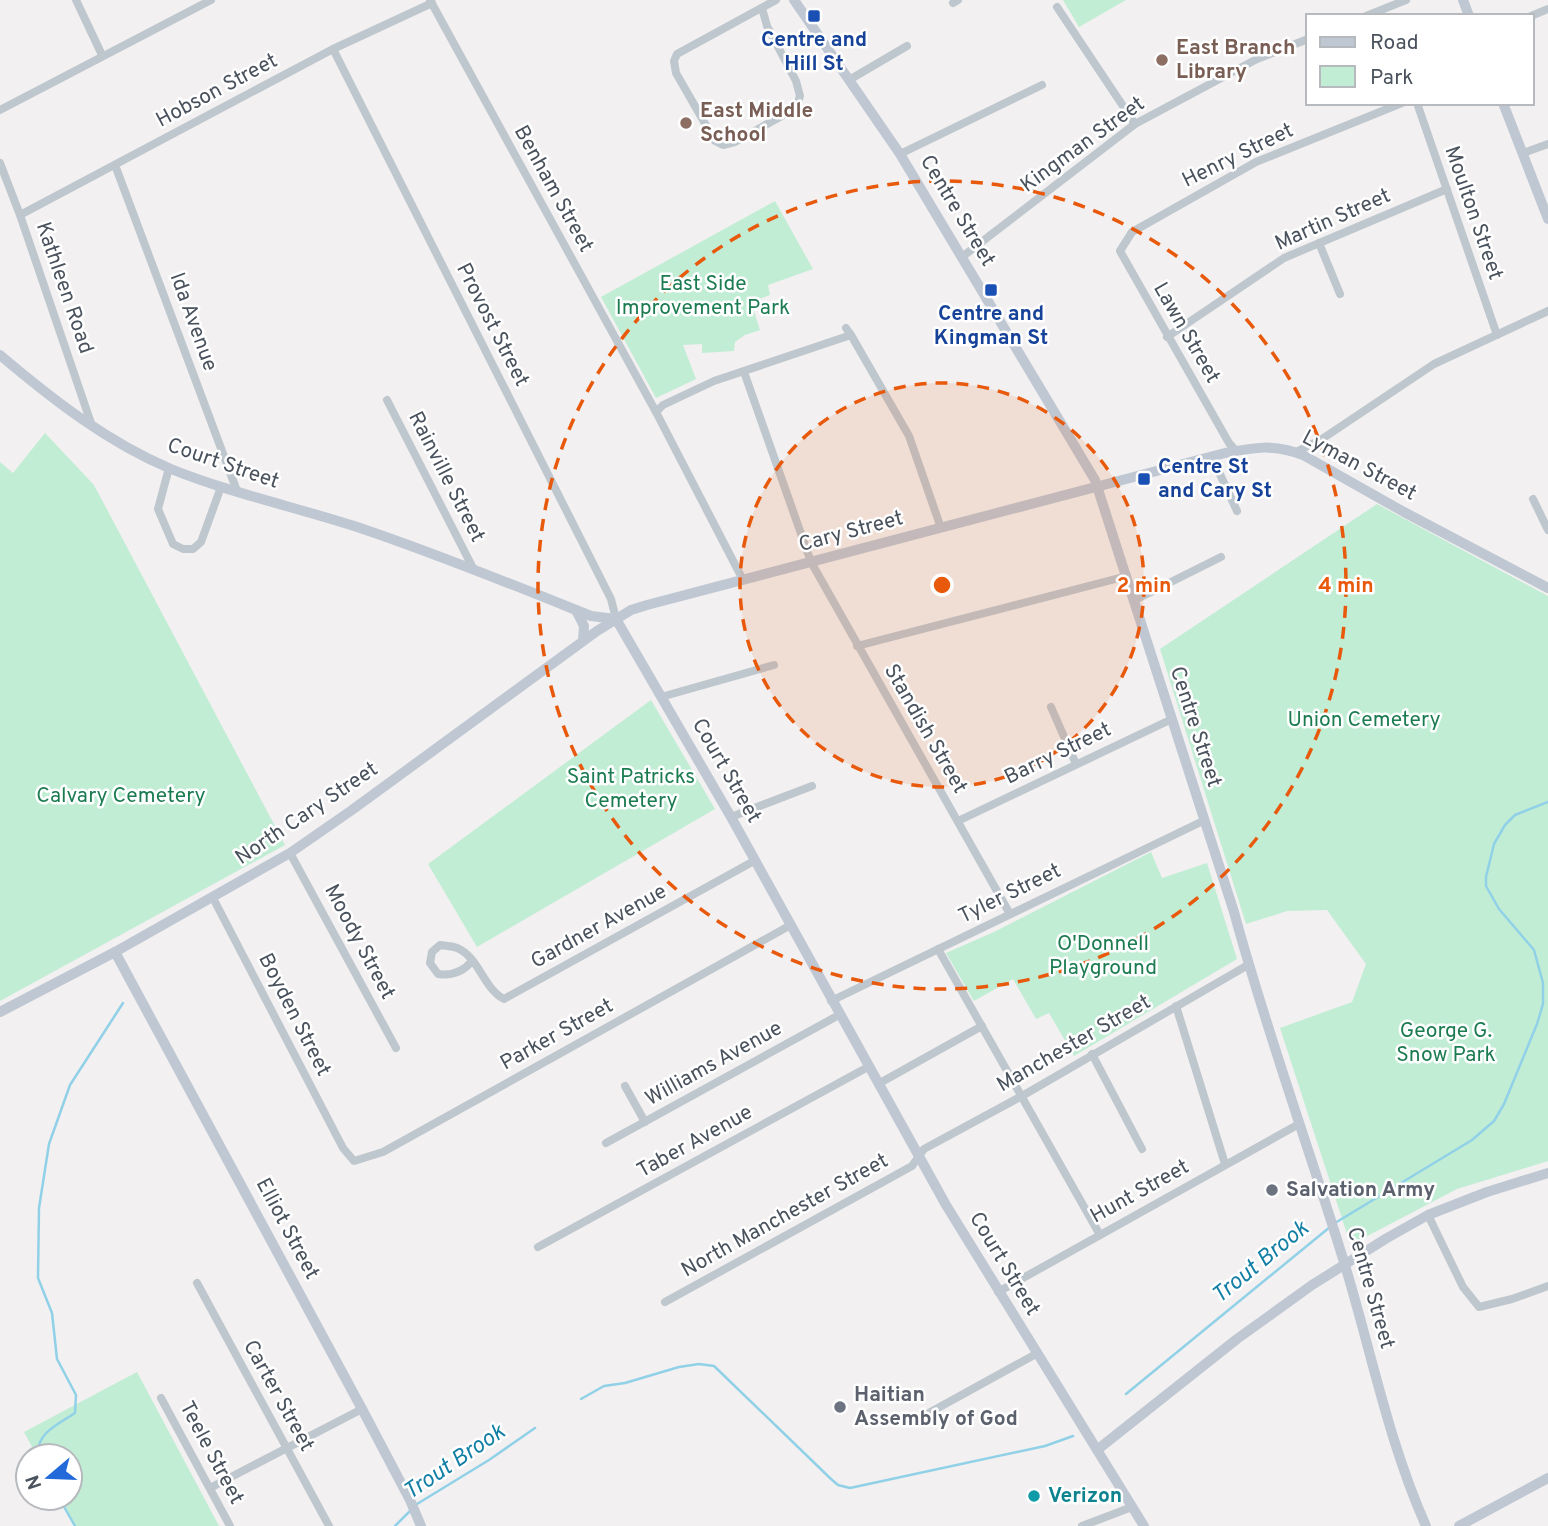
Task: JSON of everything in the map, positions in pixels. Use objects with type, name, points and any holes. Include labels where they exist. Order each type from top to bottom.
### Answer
[{"type":"main road","name":"Centre Street","points":[[794,0],[901,154],[1083,459],[1097,488],[1135,600],[1248,965],[1345,1265],[1400,1462],[1426,1526]]},
{"type":"main road","points":[[1504,105],[1548,219]]},
{"type":"main road","name":"Court Street","points":[[0,355],[45,393],[92,426],[169,468],[220,487],[363,529],[591,616],[616,619],[731,817],[868,1067],[998,1292],[1144,1526]]},
{"type":"main road","name":"Lyman Street","points":[[1097,488],[1236,451],[1268,446],[1296,452],[1548,588]]},
{"type":"main road","name":"Cary Street","points":[[616,619],[639,607],[1097,488]]},
{"type":"main road","points":[[576,610],[584,626],[583,641]]},
{"type":"main road","name":"North Cary Street","points":[[0,1012],[214,898],[290,853],[616,619]]},
{"type":"main road","name":"Elliot Street","points":[[115,952],[362,1409],[419,1521]]},
{"type":"main road","points":[[1097,1450],[1237,1339],[1312,1285],[1428,1215],[1487,1192],[1548,1173]]},
{"type":"main road","points":[[1459,1526],[1548,1478]]},
{"type":"street","points":[[76,0],[102,55]]},
{"type":"street","points":[[0,110],[211,0]]},
{"type":"street","points":[[762,8],[767,26],[796,81],[800,96],[796,108],[736,142],[723,145],[715,141],[676,73],[674,61],[677,54],[776,0]]},
{"type":"street","points":[[1371,14],[1406,0]]},
{"type":"street","name":"Hobson Street","points":[[20,215],[333,49],[431,1]]},
{"type":"street","name":"Benham Street","points":[[431,1],[656,412],[743,580]]},
{"type":"street","points":[[1057,7],[1135,124]]},
{"type":"street","name":"Kingman Street","points":[[962,257],[1135,124],[1256,59],[1306,40]]},
{"type":"street","points":[[849,80],[906,46]]},
{"type":"street","name":"Provost Street","points":[[333,49],[611,599],[616,619]]},
{"type":"street","points":[[901,154],[1042,85]]},
{"type":"street","name":"Henry Street","points":[[1132,232],[1256,162],[1397,105]]},
{"type":"street","name":"Moulton Street","points":[[1418,105],[1497,335]]},
{"type":"street","points":[[1523,153],[1548,144]]},
{"type":"street","name":"Kathleen Road","points":[[0,163],[92,426]]},
{"type":"street","name":"Ida Avenue","points":[[116,165],[237,491]]},
{"type":"street","name":"Martin Street","points":[[1167,337],[1284,258],[1447,189]]},
{"type":"street","name":"Lawn Street","points":[[1132,232],[1120,251],[1167,337],[1236,451]]},
{"type":"street","points":[[1319,243],[1340,294]]},
{"type":"street","points":[[1296,452],[1322,439],[1434,365],[1548,312]]},
{"type":"street","points":[[656,412],[663,405],[715,381],[848,332],[909,436],[941,528]]},
{"type":"street","name":"Standish Street","points":[[744,372],[811,562],[1010,914]]},
{"type":"street","name":"Rainville Street","points":[[387,400],[474,570]]},
{"type":"street","points":[[1212,457],[1237,511]]},
{"type":"street","points":[[169,468],[158,509],[173,544],[183,549],[193,549],[201,542],[220,487]]},
{"type":"street","points":[[1533,499],[1548,530]]},
{"type":"street","points":[[1135,600],[1221,557]]},
{"type":"street","points":[[857,646],[1127,576]]},
{"type":"street","points":[[661,697],[774,665]]},
{"type":"street","points":[[1051,707],[1076,764]]},
{"type":"street","name":"Barry Street","points":[[958,821],[1172,719]]},
{"type":"street","points":[[731,817],[812,786]]},
{"type":"street","name":"Tyler Street","points":[[831,1001],[1205,820]]},
{"type":"street","name":"Moody Street","points":[[290,853],[396,1048]]},
{"type":"street","name":"Gardner Avenue","points":[[472,961],[495,994],[504,999],[754,861]]},
{"type":"street","name":"Boyden Street","points":[[214,898],[343,1148]]},
{"type":"street","name":"Parker Street","points":[[343,1148],[354,1161],[383,1152],[789,926]]},
{"type":"street","points":[[440,945],[458,948],[472,961],[468,967],[450,975],[438,974],[430,963],[432,952],[440,945]]},
{"type":"street","points":[[938,949],[1100,1234]]},
{"type":"street","name":"Manchester Street","points":[[919,1156],[924,1149],[1022,1096],[1248,965]]},
{"type":"street","points":[[1176,1006],[1225,1164]]},
{"type":"street","name":"Williams Avenue","points":[[606,1143],[839,1015]]},
{"type":"street","points":[[878,1084],[982,1026]]},
{"type":"street","points":[[1092,1054],[1142,1149]]},
{"type":"street","name":"Taber Avenue","points":[[538,1247],[868,1067]]},
{"type":"street","points":[[625,1086],[645,1122]]},
{"type":"street","name":"Hunt Street","points":[[998,1292],[1299,1124]]},
{"type":"street","name":"North Manchester Street","points":[[665,1302],[912,1166],[919,1156]]},
{"type":"street","points":[[1428,1215],[1463,1287],[1479,1307],[1513,1299],[1548,1286]]},
{"type":"street","name":"Carter Street","points":[[197,1283],[328,1526]]},
{"type":"street","points":[[927,1414],[1036,1354]]},
{"type":"street","name":"Teele Street","points":[[161,1398],[230,1526]]},
{"type":"street","points":[[210,1488],[362,1409]]},
{"type":"street","points":[[1082,1526],[1132,1507]]},
{"type":"green space","points":[[1063,0],[1126,0],[1079,27]]},
{"type":"green space","name":"East Side Improvement Park","points":[[775,201],[813,269],[768,285],[770,295],[751,302],[760,330],[735,342],[734,351],[702,353],[702,344],[683,345],[696,379],[656,398],[601,297]]},
{"type":"green space","name":"Calvary Cemetery","points":[[45,433],[94,485],[285,845],[0,1001],[0,462],[13,473]]},
{"type":"green space","name":"Union Cemetery","points":[[1377,504],[1548,596],[1548,1161],[1457,1189],[1354,1243],[1347,1234],[1280,1028],[1352,1002],[1366,964],[1327,910],[1287,911],[1246,924],[1160,649]]},
{"type":"green space","name":"Saint Patricks Cemetery","points":[[651,700],[715,809],[477,947],[428,864]]},
{"type":"green space","name":"O'Donnell Playground","points":[[1151,852],[1162,878],[1207,863],[1237,959],[1074,1056],[1049,1013],[1036,1019],[1013,979],[974,1001],[946,953],[994,932]]},
{"type":"green space","points":[[137,1372],[219,1526],[76,1526],[68,1512],[84,1512],[84,1442],[29,1442],[24,1432]]},
{"type":"waterway","name":"Trout Brook","points":[[1335,1223],[1472,1140],[1494,1121],[1504,1104],[1537,1024],[1543,1004],[1543,983],[1534,950],[1499,909],[1486,886],[1486,877],[1494,844],[1505,825],[1515,815],[1548,802]]},
{"type":"waterway","points":[[40,1442],[55,1426],[75,1413],[76,1395],[57,1359],[52,1313],[38,1278],[39,1208],[49,1144],[70,1085],[123,1003]]},
{"type":"waterway","name":"Trout Brook","points":[[1126,1394],[1330,1227]]},
{"type":"waterway","name":"Trout Brook","points":[[581,1399],[604,1386],[625,1383],[679,1367],[699,1364],[714,1366],[831,1479],[838,1485],[850,1488],[1045,1446],[1073,1436]]},
{"type":"waterway","name":"Trout Brook","points":[[417,1504],[535,1428]]},
{"type":"waterway","name":"Trout Brook","points":[[395,1526],[410,1511]]},
{"type":"waterway","points":[[67,1512],[75,1526]]},
{"type":"place","name":"Centre and Hill St","points":[[814,16]]},
{"type":"place","name":"East Branch Library","points":[[1162,60]]},
{"type":"place","name":"East Middle School","points":[[686,123]]},
{"type":"place","name":"Centre and Kingman St","points":[[991,290]]},
{"type":"place","name":"Centre St and Cary St","points":[[1144,479]]},
{"type":"place","name":"Salvation Army","points":[[1272,1190]]},
{"type":"place","name":"Haitian Assembly of God","points":[[840,1407]]},
{"type":"place","name":"Verizon","points":[[1034,1496]]},
{"type":"park label","name":"George G. Snow Park","points":[[1446,1043]]}]
